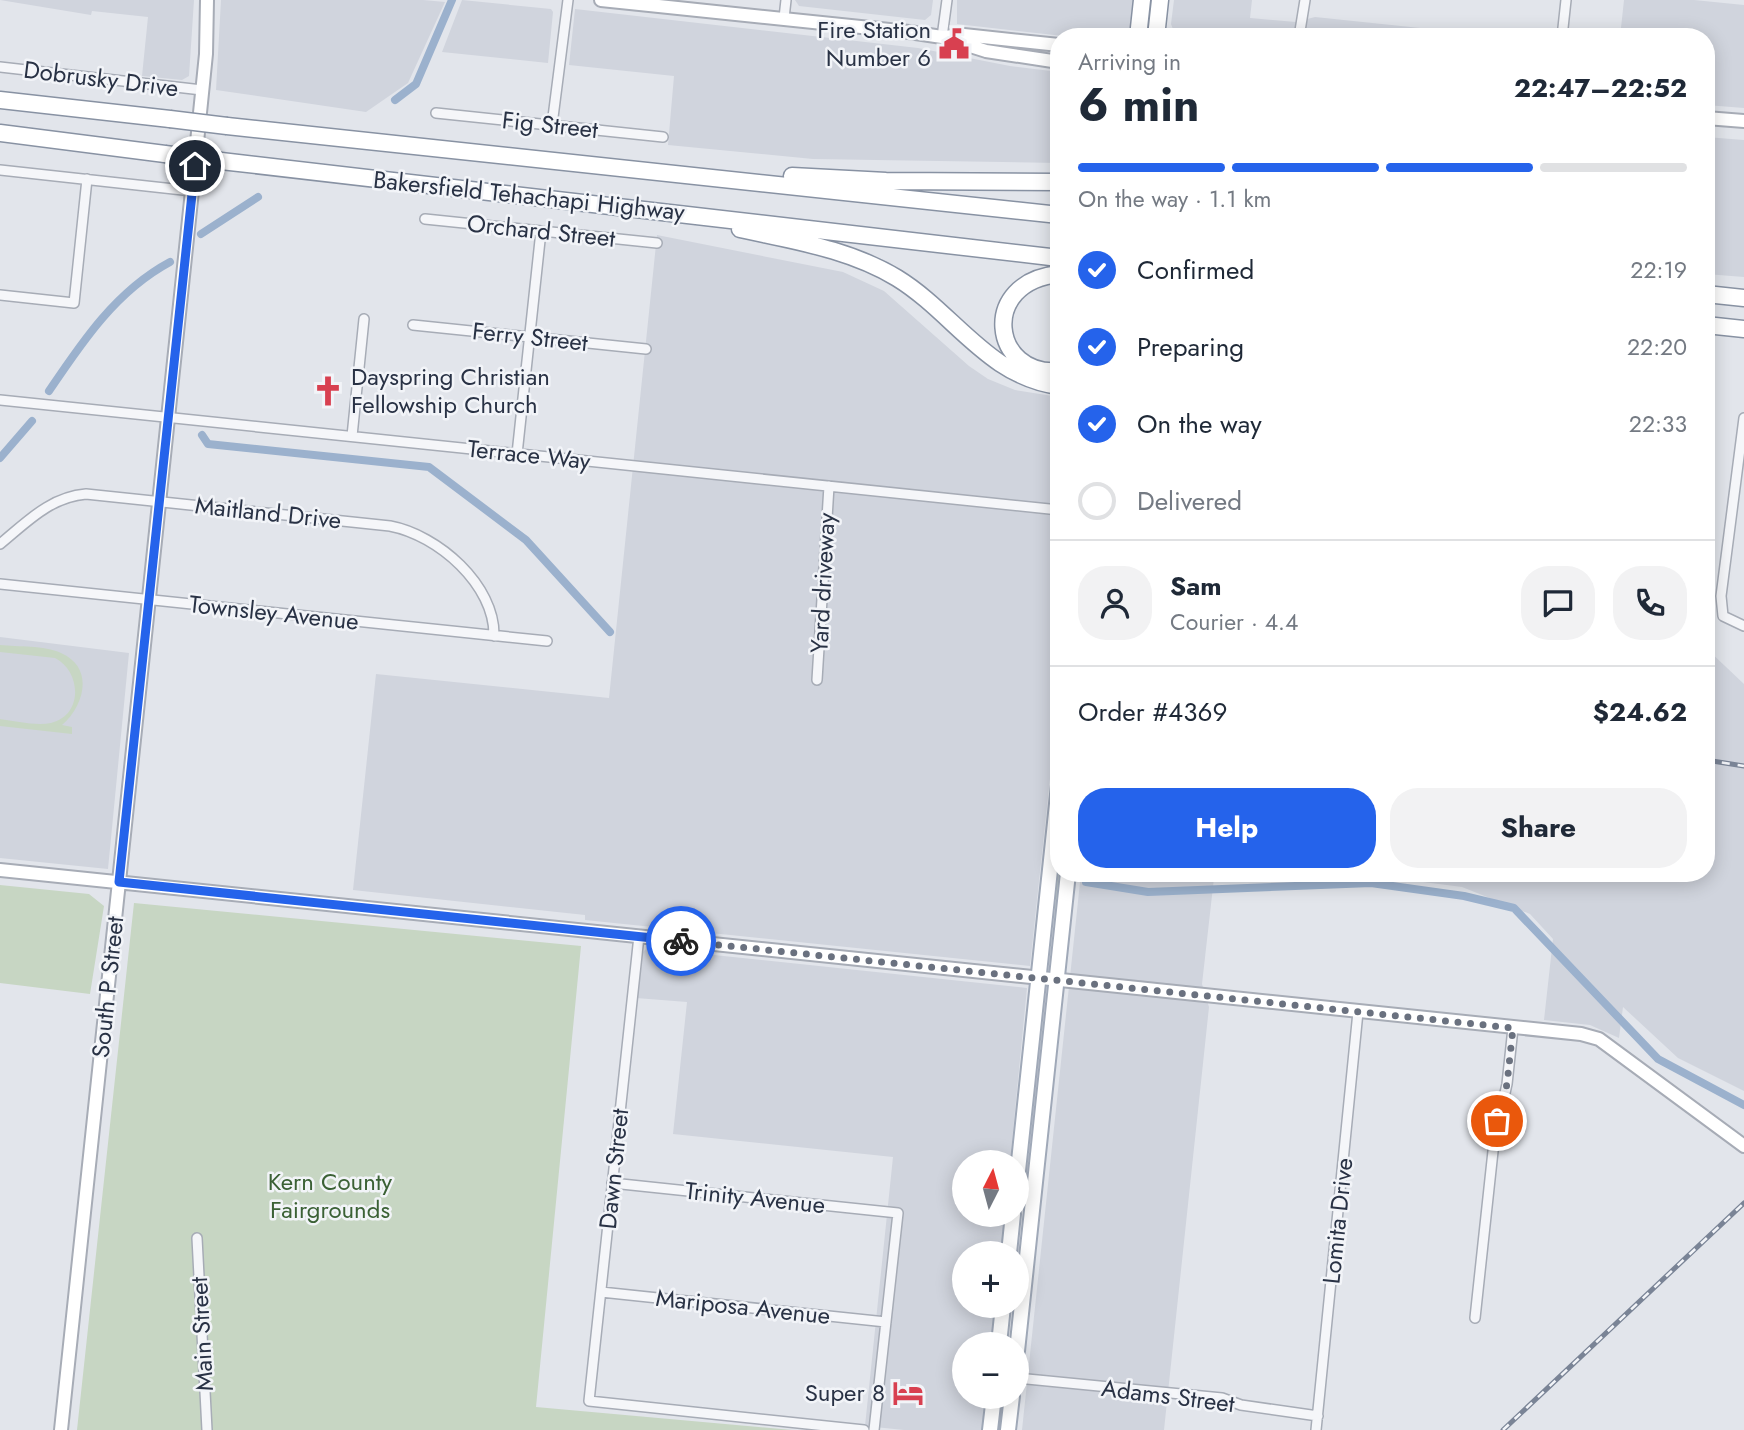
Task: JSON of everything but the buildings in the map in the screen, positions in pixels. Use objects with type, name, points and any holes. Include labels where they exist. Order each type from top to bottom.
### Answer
[{"type":"highway","points":[[1139,28],[1142,0]]},
{"type":"highway","points":[[1158,28],[1160,0]]},
{"type":"highway","points":[[0,93],[44,105]]},
{"type":"highway","name":"Bakersfield Tehachapi Highway","points":[[0,100],[1050,213]]},
{"type":"highway","name":"Bakersfield Tehachapi Highway","points":[[0,133],[1050,257]]},
{"type":"highway","points":[[665,172],[886,181],[1050,182]]},
{"type":"highway","points":[[656,210],[822,247],[860,259],[919,294],[1001,366],[1050,385]]},
{"type":"highway","points":[[1050,275],[1038,277],[1019,287],[1006,306],[1003,330],[1009,346],[1022,361],[1038,370],[1050,371]]},
{"type":"highway","points":[[1715,295],[1744,298]]},
{"type":"highway","points":[[1715,326],[1744,329]]},
{"type":"main road","points":[[1020,1150],[1050,868]]},
{"type":"main road","points":[[1019,1332],[1067,882]]},
{"type":"main road","points":[[990,1430],[992,1409]]},
{"type":"main road","points":[[1008,1430],[1010,1409]]},
{"type":"street","name":"South P Street","points":[[61,1430],[192,191],[207,0]]},
{"type":"street","points":[[552,125],[568,0]]},
{"type":"street","points":[[601,0],[942,37],[986,51],[1050,61]]},
{"type":"street","points":[[784,18],[786,0]]},
{"type":"street","points":[[942,37],[947,0]]},
{"type":"street","points":[[1301,28],[1305,0]]},
{"type":"street","points":[[1563,28],[1566,0]]},
{"type":"street","points":[[942,37],[964,35],[1050,44]]},
{"type":"street","name":"Dobrusky Drive","points":[[0,67],[202,90]]},
{"type":"street","name":"Fig Street","points":[[436,113],[663,137]]},
{"type":"street","points":[[1715,119],[1744,121]]},
{"type":"street","points":[[0,170],[192,191]]},
{"type":"street","points":[[0,295],[74,303],[87,179]]},
{"type":"street","name":"Orchard Street","points":[[425,219],[657,243]]},
{"type":"street","points":[[517,454],[541,231]]},
{"type":"street","points":[[352,436],[364,319]]},
{"type":"street","name":"Ferry Street","points":[[413,325],[646,349]]},
{"type":"street","name":"Terrace Way","points":[[0,400],[1050,509]]},
{"type":"street","points":[[1744,418],[1721,596],[1723,616],[1744,626]]},
{"type":"street","name":"Yard driveway","points":[[817,680],[829,486]]},
{"type":"street","name":"Maitland Drive","points":[[0,544],[46,506],[64,498],[86,494],[390,526],[414,533],[478,583],[490,604],[494,636]]},
{"type":"street","name":"Townsley Avenue","points":[[0,584],[547,641]]},
{"type":"street","points":[[0,870],[1581,1034],[1599,1039],[1744,1146]]},
{"type":"street","name":"Dawn Street","points":[[639,936],[589,1401],[864,1430]]},
{"type":"street","name":"Lomita Drive","points":[[1316,1430],[1358,1012]]},
{"type":"street","points":[[1475,1318],[1494,1142],[1507,1084],[1513,1028]]},
{"type":"street","name":"Trinity Avenue","points":[[612,1183],[898,1213],[886,1322]]},
{"type":"street","name":"Main Street","points":[[197,1238],[207,1430]]},
{"type":"street","name":"Mariposa Avenue","points":[[601,1292],[886,1322]]},
{"type":"street","points":[[874,1430],[886,1322]]},
{"type":"street","name":"Adams Street","points":[[1029,1379],[1222,1398],[1241,1405],[1318,1416]]},
{"type":"shaded area","points":[[0,0],[194,0],[189,76],[182,80],[142,76],[148,17],[92,11],[91,15]]},
{"type":"shaded area","points":[[221,0],[445,2],[408,83],[366,112],[216,90]]},
{"type":"shaded area","points":[[462,0],[551,9],[553,12],[548,63],[442,52]]},
{"type":"shaded area","points":[[795,0],[933,0],[931,15],[925,20],[799,6]]},
{"type":"shaded area","points":[[957,0],[1133,0],[1129,28],[1050,28],[1050,35],[957,24]]},
{"type":"shaded area","points":[[1174,0],[1252,0],[1250,18],[1296,22],[1315,17],[1420,28],[1173,28]]},
{"type":"shaded area","points":[[1624,0],[1694,0],[1744,5],[1744,108],[1715,106],[1715,28],[1621,28]]},
{"type":"shaded area","points":[[575,9],[918,48],[1050,71],[1050,163],[813,159],[668,145],[674,76],[569,65]]},
{"type":"shaded area","points":[[1715,138],[1744,140],[1744,277],[1715,275]]},
{"type":"shaded area","points":[[657,235],[843,272],[884,291],[969,366],[988,379],[1015,390],[1050,396],[1050,778],[1030,966],[585,920],[585,915],[353,890],[376,674],[609,698]]},
{"type":"shaded area","points":[[0,637],[129,653],[108,869],[0,858]]},
{"type":"shaded area","points":[[1715,657],[1744,684],[1744,1091],[1678,1058],[1623,1007],[1619,1038],[1590,1025],[1544,1020],[1553,939],[1530,914],[1462,887],[1423,882],[1715,882]]},
{"type":"shaded area","points":[[1080,882],[1214,882],[1202,984],[1209,1007],[1164,1430],[1022,1430],[1024,1409],[1029,1409],[1029,1364]]},
{"type":"shaded area","points":[[647,948],[1027,988],[1011,1150],[952,1150],[952,1227],[1004,1227],[1002,1241],[952,1241],[952,1318],[995,1318],[993,1332],[952,1332],[952,1409],[986,1409],[984,1430],[904,1430],[865,1426],[893,1157],[673,1134],[687,1002],[636,998],[642,953]]},
{"type":"green space","points":[[0,645],[54,650],[72,660],[79,668],[82,677],[80,698],[70,717],[62,725],[72,727],[72,734],[0,726],[0,719],[51,723],[69,711],[75,692],[70,673],[64,664],[55,658],[0,652]]},
{"type":"green space","points":[[1057,882],[1060,882],[1051,968]]},
{"type":"green space","points":[[0,885],[89,894],[104,906],[90,994],[0,983]]},
{"type":"green space","name":"Kern County Fairgrounds","points":[[134,903],[581,946],[536,1407],[792,1430],[77,1430]]},
{"type":"waterway","points":[[395,100],[416,84],[452,0]]},
{"type":"waterway","points":[[201,234],[258,197]]},
{"type":"waterway","points":[[49,391],[74,354],[117,303],[151,274],[170,262]]},
{"type":"waterway","points":[[0,458],[32,421]]},
{"type":"waterway","points":[[202,435],[208,444],[429,467],[526,540],[610,632]]},
{"type":"waterway","points":[[1086,882],[1148,892],[1371,883],[1464,896],[1514,908],[1658,1059],[1744,1105]]},
{"type":"railway","points":[[1715,761],[1744,766]]},
{"type":"railway","points":[[1503,1430],[1744,1203]]},
{"type":"way so far","points":[[681,941],[1513,1028],[1507,1084],[1497,1121]]},
{"type":"place","name":"Fire Station Number 6","points":[[954,44]]},
{"type":"place","name":"Dayspring Christian Fellowship Church","points":[[328,391]]},
{"type":"place","name":"Super 8","points":[[908,1393]]},
{"type":"route","points":[[195,166],[119,882],[681,941]]}]
